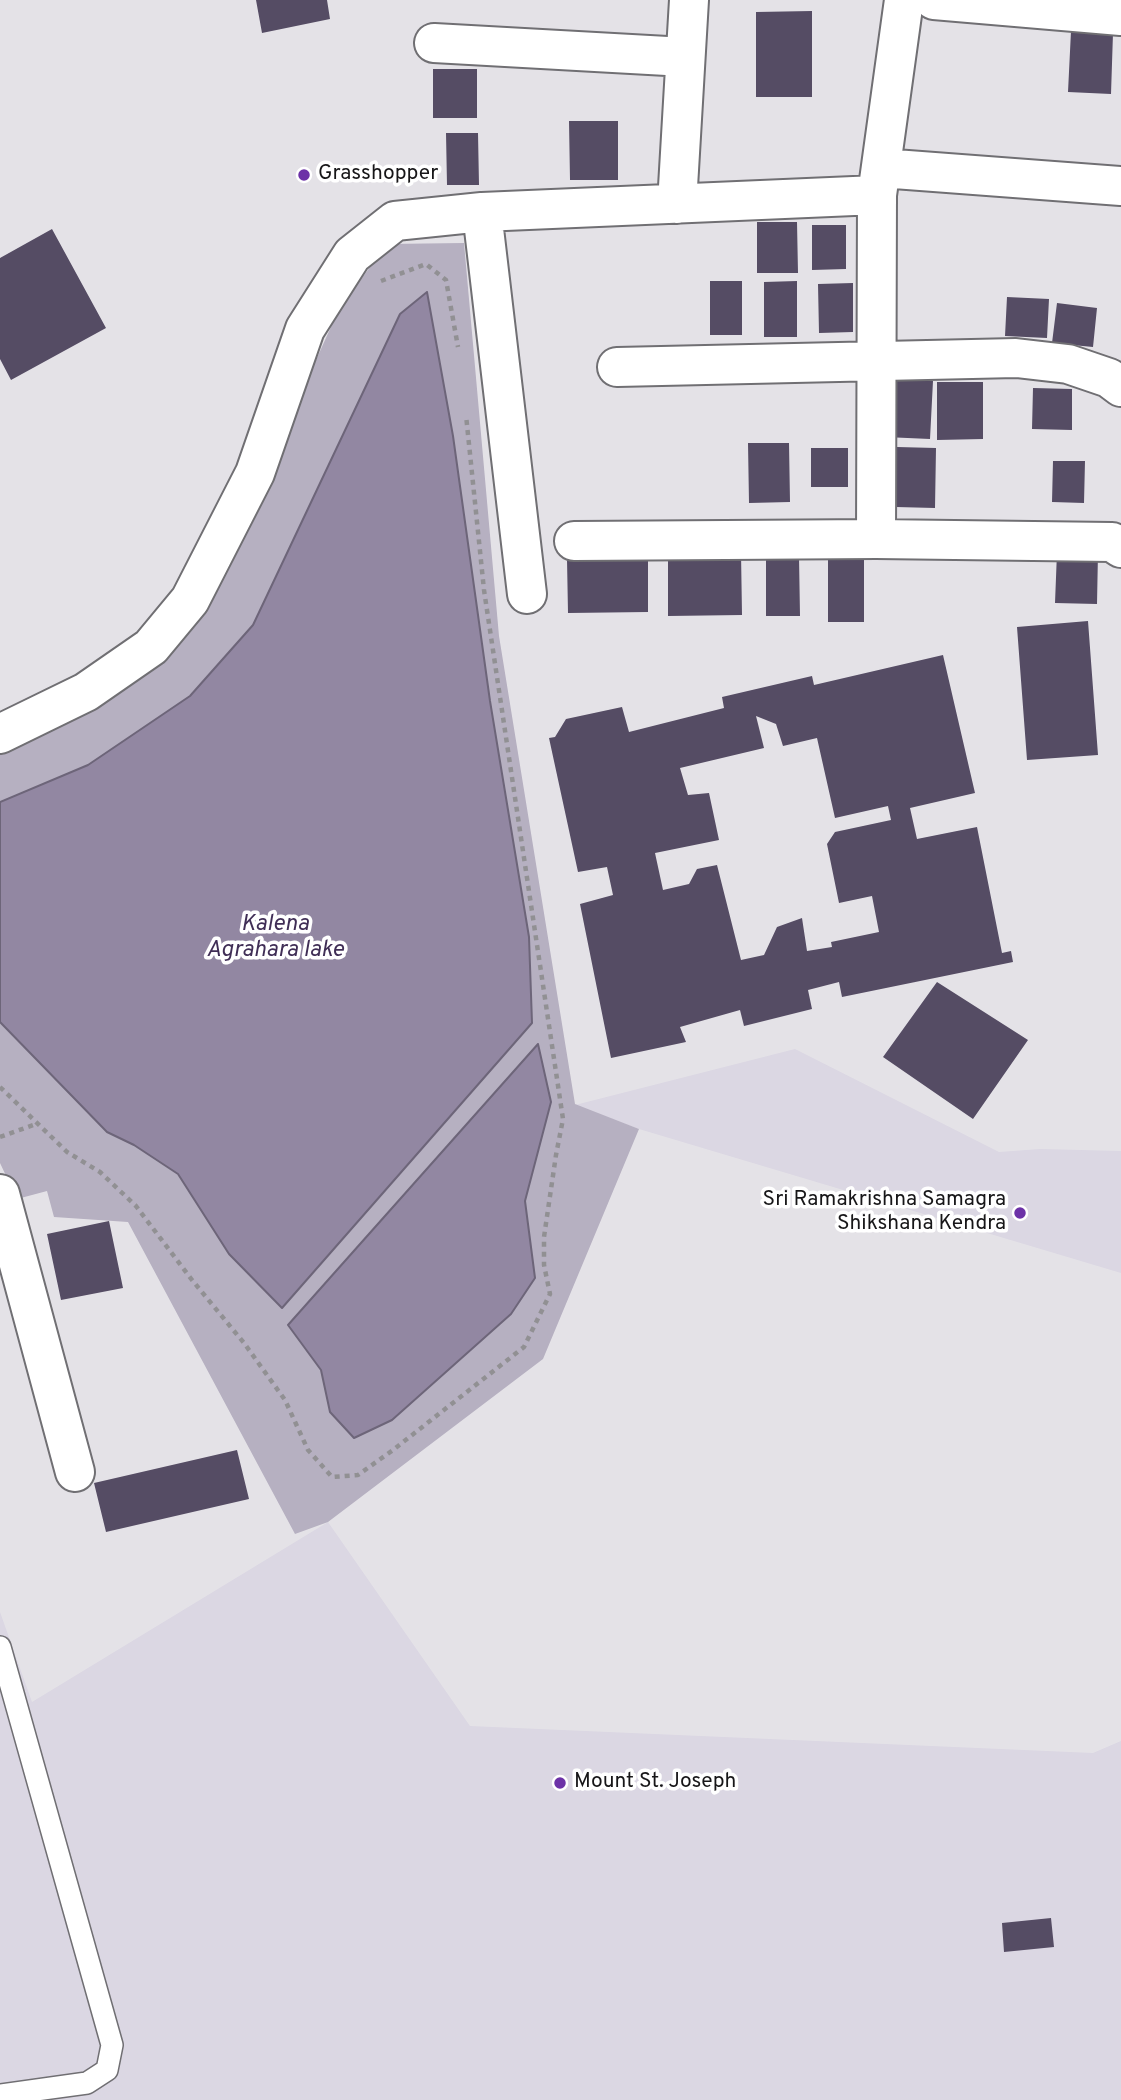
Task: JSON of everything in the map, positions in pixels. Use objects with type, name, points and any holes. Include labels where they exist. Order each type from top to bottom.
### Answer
[{"type":"street","points":[[677,204],[689,0]]},
{"type":"street","points":[[876,539],[879,181],[904,0]]},
{"type":"street","points":[[934,0],[1121,16]]},
{"type":"street","points":[[433,43],[685,57]]},
{"type":"street","points":[[0,734],[86,692],[151,647],[190,600],[255,473],[305,329],[352,255],[395,221],[482,212],[677,204],[879,181],[1121,186]]},
{"type":"street","points":[[482,212],[527,594]]},
{"type":"street","points":[[617,367],[877,360],[1029,360],[1068,364],[1109,378],[1121,387]]},
{"type":"street","points":[[574,541],[876,539],[1112,542],[1121,548]]},
{"type":"street","points":[[0,1194],[75,1472]]},
{"type":"lane","points":[[0,1647],[112,2045],[107,2070],[87,2083],[0,2095]]},
{"type":"path","points":[[370,285],[426,264],[446,280],[460,358]]},
{"type":"path","points":[[0,1087],[67,1152],[100,1172],[136,1206],[244,1343],[285,1400],[309,1450],[332,1477],[358,1475],[524,1347],[550,1294],[544,1265],[544,1237],[563,1119],[484,590],[466,412]]},
{"type":"path","points":[[0,1137],[36,1124]]},
{"type":"shaded area","points":[[464,243],[499,636],[575,1104],[639,1129],[543,1359],[328,1522],[295,1534],[128,1222],[54,1217],[47,1191],[17,1199],[0,1163],[0,1022],[107,1132],[134,1145],[178,1174],[229,1254],[532,1023],[529,937],[490,701],[453,436],[427,293],[400,314],[253,625],[191,696],[88,765],[0,802],[0,751],[208,600],[339,309],[387,244]],"holes":[[[551,1102],[525,1201],[535,1278],[511,1314],[392,1420],[330,1412],[321,1370],[288,1325]]]},
{"type":"shaded area","name":"Sri Ramakrishna Samagra Shikshana Kendra","points":[[795,1049],[999,1152],[1040,1149],[1121,1151],[1121,1273],[639,1129],[575,1105]]},
{"type":"shaded area","name":"Mount St. Joseph","points":[[328,1522],[470,1726],[1093,1753],[1121,1741],[1121,2100],[0,2100],[0,1612],[32,1702]]},
{"type":"water","name":"Kalena Agrahara lake","points":[[427,292],[453,436],[490,701],[529,937],[532,1023],[282,1308],[229,1254],[178,1174],[134,1145],[107,1132],[0,1022],[0,802],[88,765],[190,696],[253,625],[400,314]]},
{"type":"water","points":[[538,1044],[551,1102],[525,1201],[535,1278],[511,1314],[392,1420],[354,1438],[330,1412],[321,1370],[288,1325]]},
{"type":"building","points":[[256,0],[327,0],[330,19],[262,33]]},
{"type":"building","points":[[812,11],[812,97],[756,97],[756,12]]},
{"type":"building","points":[[1071,31],[1113,33],[1111,94],[1068,92]]},
{"type":"building","points":[[433,69],[477,69],[477,118],[433,118]]},
{"type":"building","points":[[569,121],[618,121],[618,180],[570,180]]},
{"type":"building","points":[[446,133],[478,133],[479,185],[447,185]]},
{"type":"building","points":[[757,222],[797,222],[798,273],[757,273]]},
{"type":"building","points":[[812,225],[846,225],[846,269],[812,270]]},
{"type":"building","points":[[52,229],[106,328],[11,380],[0,359],[0,258]]},
{"type":"building","points":[[710,281],[742,281],[742,335],[710,335]]},
{"type":"building","points":[[797,281],[797,337],[764,337],[764,282]]},
{"type":"building","points":[[853,283],[853,332],[819,333],[818,284]]},
{"type":"building","points":[[1007,297],[1049,299],[1047,338],[1005,336]]},
{"type":"building","points":[[1057,303],[1097,308],[1093,347],[1052,343]]},
{"type":"building","points":[[888,378],[933,381],[930,439],[885,437]]},
{"type":"building","points":[[937,382],[983,382],[983,439],[937,440]]},
{"type":"building","points":[[1033,388],[1072,389],[1072,430],[1032,429]]},
{"type":"building","points":[[748,443],[789,443],[790,502],[749,503]]},
{"type":"building","points":[[897,447],[936,448],[935,508],[896,507]]},
{"type":"building","points":[[811,448],[848,448],[848,487],[811,487]]},
{"type":"building","points":[[1053,461],[1085,461],[1084,503],[1052,502]]},
{"type":"building","points":[[668,552],[741,552],[742,615],[668,616]]},
{"type":"building","points":[[1057,552],[1098,552],[1097,604],[1055,603]]},
{"type":"building","points":[[766,556],[799,556],[800,616],[766,616]]},
{"type":"building","points":[[648,558],[648,612],[568,613],[567,559]]},
{"type":"building","points":[[864,558],[864,622],[828,622],[828,559]]},
{"type":"building","points":[[1088,621],[1098,755],[1027,760],[1017,627]]},
{"type":"building","points":[[943,655],[975,793],[910,808],[917,839],[977,827],[1002,953],[1011,951],[1013,962],[842,997],[839,982],[808,990],[812,1009],[744,1026],[740,1010],[680,1027],[686,1042],[611,1058],[580,904],[613,895],[607,867],[578,872],[549,738],[555,737],[566,719],[622,707],[629,732],[724,708],[722,697],[812,676],[814,685]],"holes":[[[756,716],[776,724],[783,746],[817,738],[835,818],[888,806],[891,820],[835,832],[827,844],[839,903],[872,896],[879,932],[831,942],[832,947],[807,951],[802,918],[777,927],[764,955],[741,960],[717,865],[697,869],[689,884],[663,890],[655,853],[719,840],[709,793],[688,795],[680,768],[764,748]]]},
{"type":"building","points":[[937,982],[1028,1040],[973,1119],[883,1057]]},
{"type":"building","points":[[109,1221],[123,1288],[61,1300],[47,1234]]},
{"type":"building","points":[[237,1450],[249,1499],[106,1532],[94,1483]]},
{"type":"building","points":[[1051,1918],[1054,1947],[1004,1952],[1002,1923]]},
{"type":"place","name":"Grasshopper","points":[[304,175]]},
{"type":"place","name":"Sri Ramakrishna Samagra Shikshana Kendra","points":[[1020,1213]]},
{"type":"place","name":"Mount St. Joseph","points":[[560,1783]]}]
